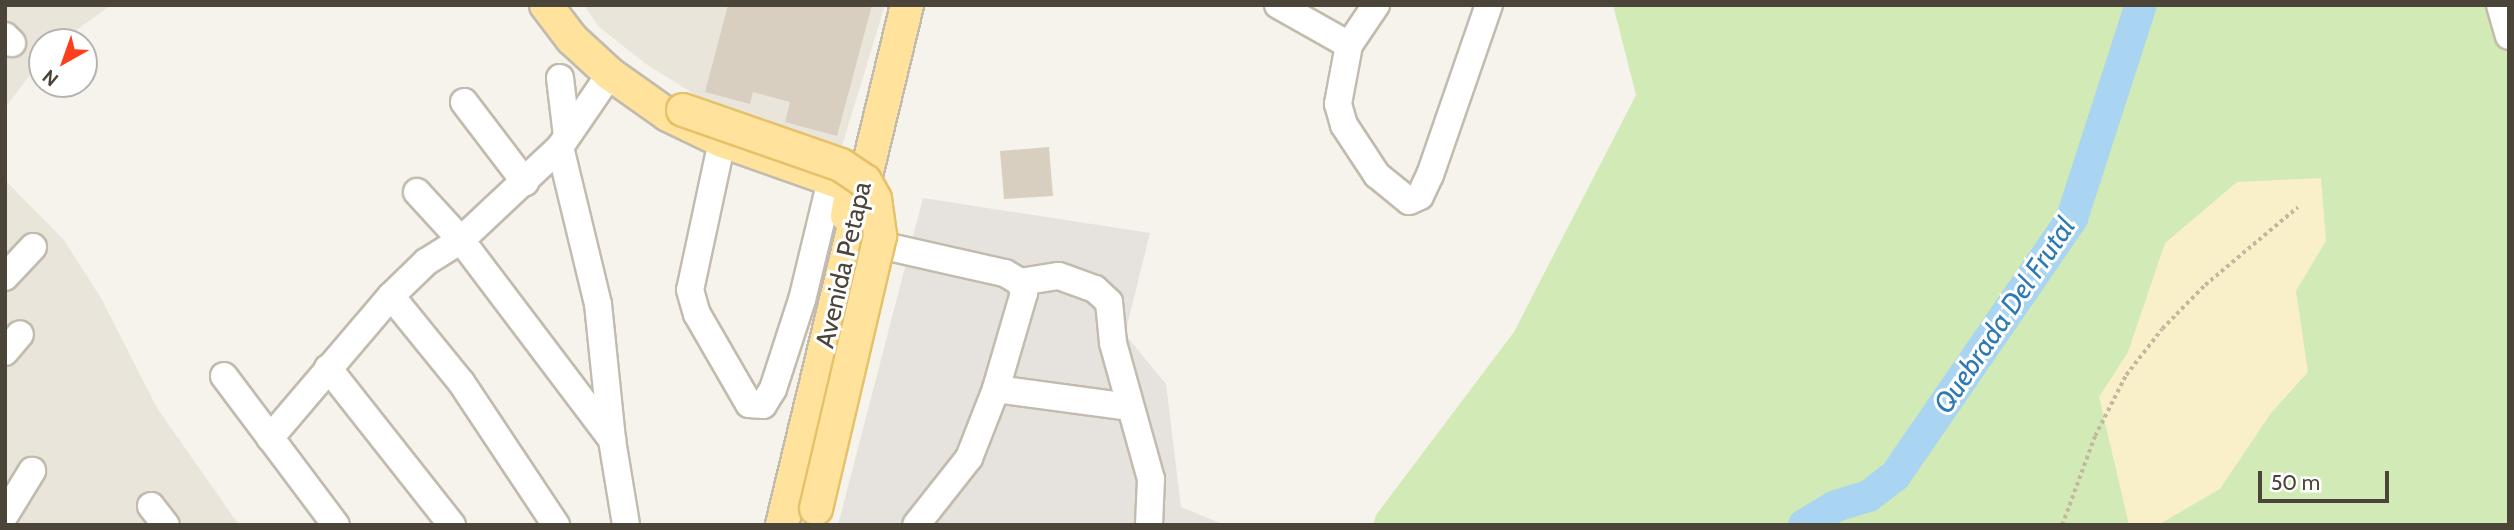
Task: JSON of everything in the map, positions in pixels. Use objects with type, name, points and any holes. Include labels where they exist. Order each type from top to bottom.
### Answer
[{"type":"main road","points":[[546,5],[572,39],[620,82],[722,141],[850,189],[846,213],[850,235]]},
{"type":"main road","name":"Avenida Petapa","points":[[782,525],[907,5]]},
{"type":"main road","points":[[620,82],[683,110],[841,165],[865,181],[876,199],[880,236],[814,517]]},
{"type":"street","points":[[1278,5],[1349,45]]},
{"type":"street","points":[[1376,5],[1349,45],[1338,104],[1344,125],[1385,183],[1402,198],[1415,200],[1430,175],[1489,5]]},
{"type":"street","points":[[2500,5],[2509,36]]},
{"type":"street","points":[[560,78],[563,141],[598,304],[612,440],[626,525]]},
{"type":"street","points":[[270,438],[391,296],[426,262],[461,240],[525,182],[620,82]]},
{"type":"street","points":[[464,102],[525,182]]},
{"type":"street","points":[[722,141],[691,290],[726,367],[752,405],[763,405],[773,389],[802,300],[831,180]]},
{"type":"street","points":[[417,192],[461,240],[612,440]]},
{"type":"street","points":[[850,235],[1005,273],[1020,282],[1059,276],[1095,289],[1109,302],[1113,343],[1151,479],[1149,525]]},
{"type":"street","points":[[5,277],[33,247]]},
{"type":"street","points":[[916,525],[970,458],[1023,307],[1020,282]]},
{"type":"street","points":[[391,296],[461,382],[556,525]]},
{"type":"street","points":[[328,368],[452,525]]},
{"type":"street","points":[[224,376],[336,525]]},
{"type":"street","points":[[996,389],[1129,407]]},
{"type":"street","points":[[5,515],[32,471]]},
{"type":"path","points":[[2062,525],[2095,436],[2126,375],[2162,328],[2205,285],[2298,207]]},
{"type":"shaded area","points":[[5,5],[111,5],[79,28],[28,28],[28,78],[5,108]]},
{"type":"shaded area","points":[[584,5],[885,5],[842,146],[710,104],[646,64],[599,27]]},
{"type":"shaded area","points":[[5,180],[64,240],[101,298],[157,408],[239,525],[5,525]]},
{"type":"shaded area","points":[[923,198],[1150,233],[1125,334],[1166,384],[1181,507],[1225,525],[838,525]]},
{"type":"green space","points":[[1613,5],[2509,5],[2509,525],[1373,525],[1376,515],[1514,332],[1636,95]]},
{"type":"sand","points":[[2321,178],[2326,241],[2296,291],[2308,372],[2271,413],[2220,489],[2158,525],[2129,525],[2099,397],[2128,352],[2165,243],[2237,182]]},
{"type":"building","points":[[728,5],[872,5],[837,136],[785,122],[790,102],[753,92],[750,104],[705,92]]},
{"type":"building","points":[[1049,147],[1053,196],[1004,199],[1000,151]]},
{"type":"waterway","name":"Quebrada Del Frutal","points":[[1804,525],[1836,506],[1869,496],[1895,476],[2072,218],[2141,5]]}]
